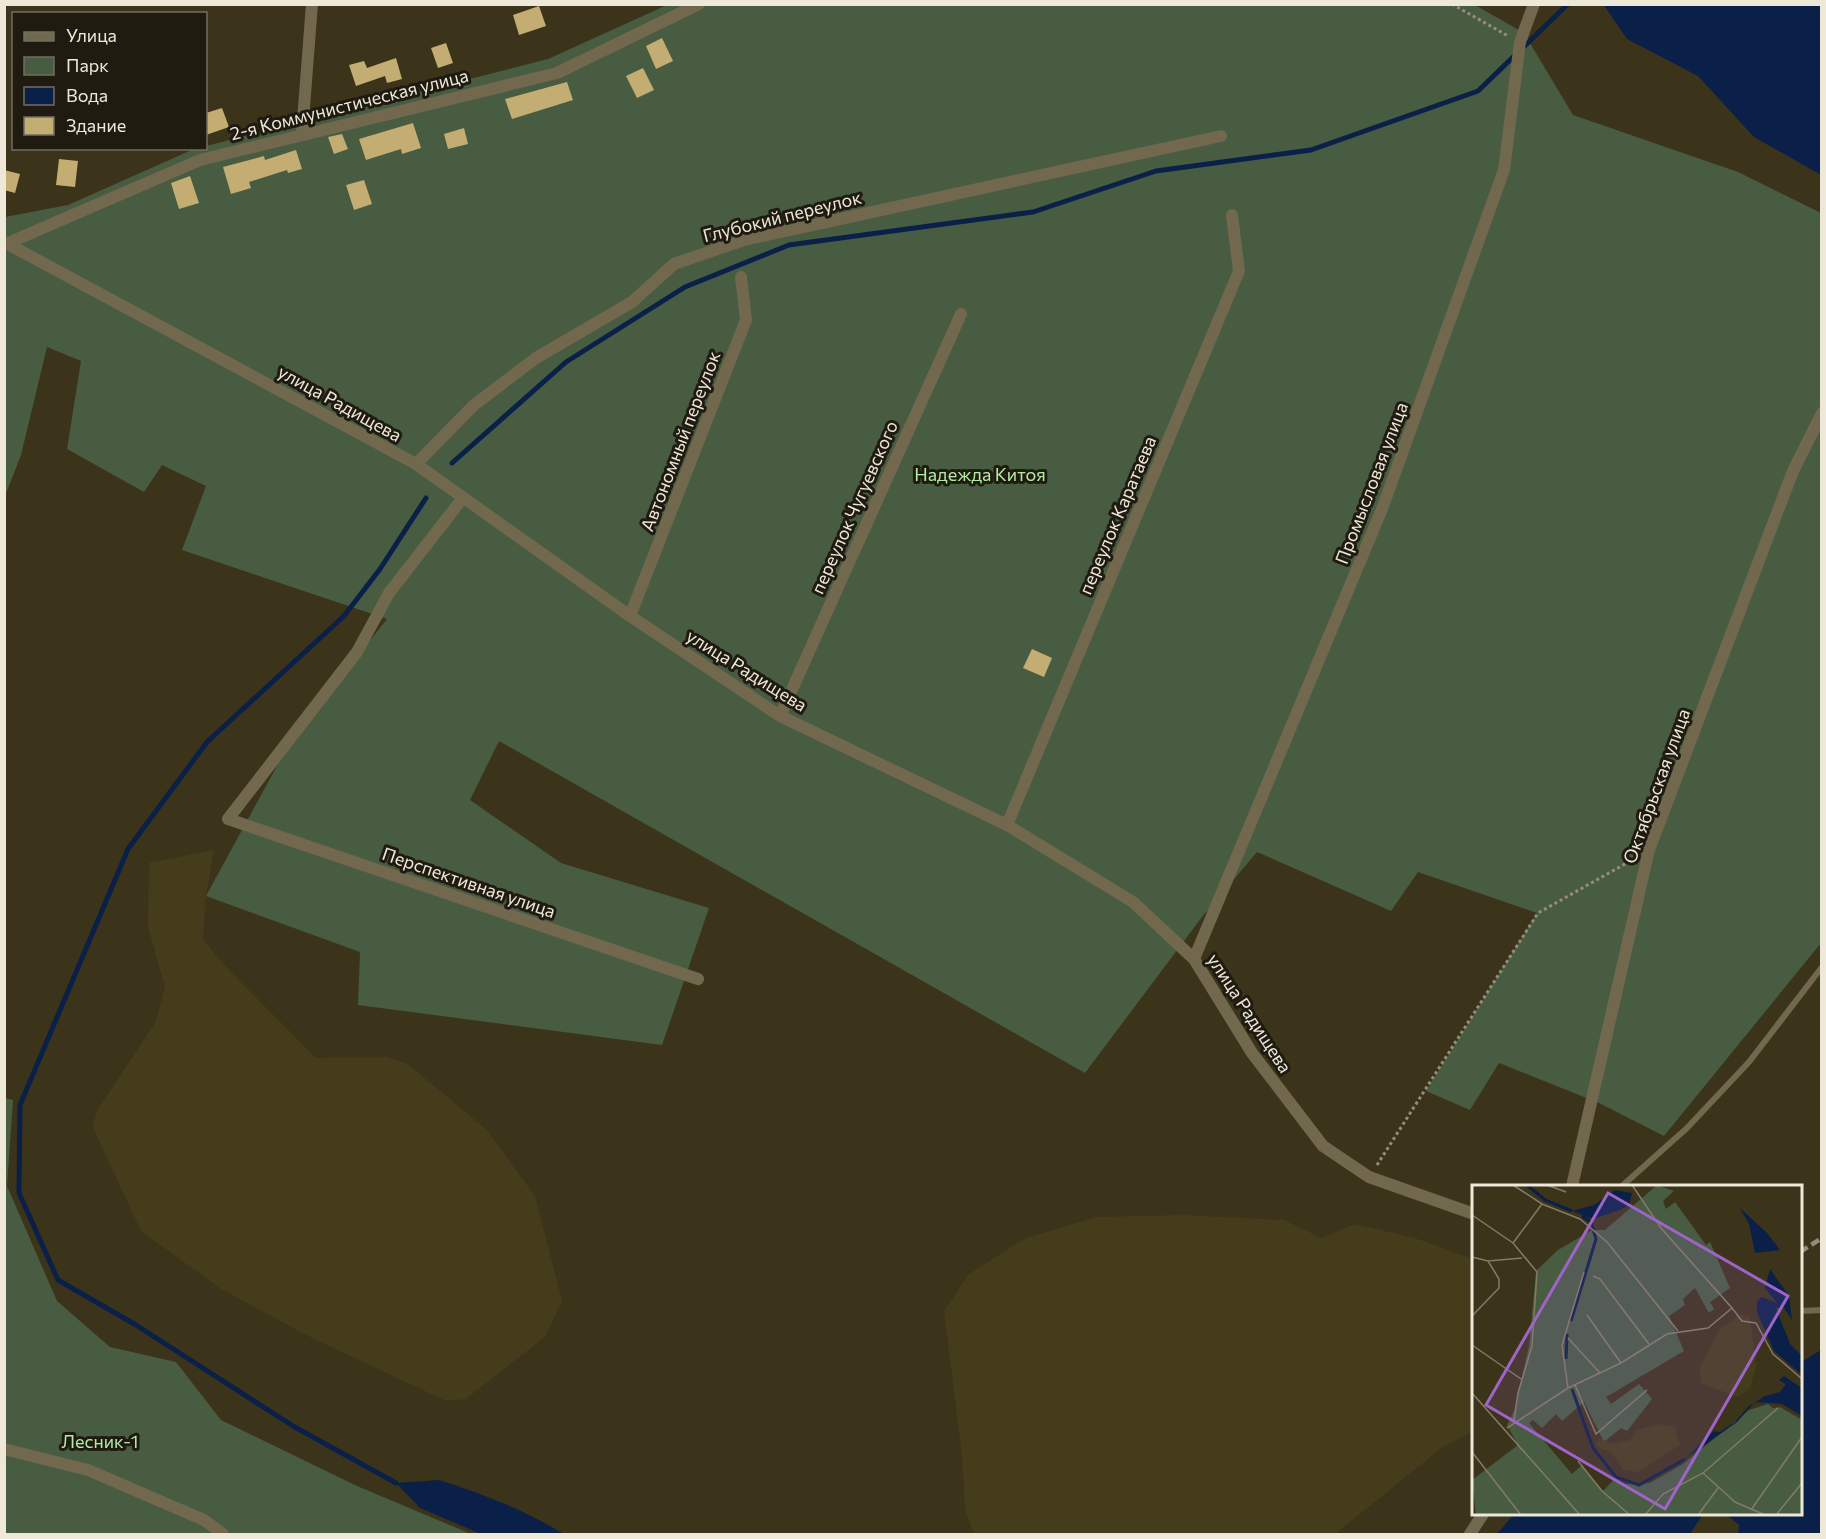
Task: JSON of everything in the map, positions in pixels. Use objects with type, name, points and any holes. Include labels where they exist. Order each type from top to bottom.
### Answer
[{"type":"street","points":[[302,133],[312,4]]},
{"type":"street","name":"2-я Коммунистическая улица","points":[[6,242],[200,160],[302,133],[557,73],[699,4]]},
{"type":"street","name":"Промысловая улица","points":[[1194,959],[1382,509],[1504,170],[1520,42],[1534,4]]},
{"type":"street","name":"Глубокий переулок","points":[[416,464],[474,405],[536,358],[632,302],[674,264],[744,240],[1221,136]]},
{"type":"street","name":"переулок Каратаева","points":[[1007,825],[1239,271],[1232,215]]},
{"type":"street","name":"улица Радищева","points":[[6,242],[416,464],[462,499],[630,616],[780,716],[1007,825],[1133,902],[1194,959],[1252,1053],[1323,1146],[1369,1177],[1472,1214]]},
{"type":"street","name":"Автономный переулок","points":[[630,616],[746,320],[741,277]]},
{"type":"street","name":"переулок Чугуевского","points":[[780,716],[961,314]]},
{"type":"street","name":"Октябрьская улица","points":[[1572,1185],[1649,850],[1793,471],[1821,413]]},
{"type":"street","name":"Перспективная улица","points":[[462,499],[389,593],[357,652],[228,819],[698,979]]},
{"type":"street","points":[[4,1449],[88,1470],[204,1520],[223,1534]]},
{"type":"street","points":[[1470,1534],[1482,1515]]},
{"type":"lane","points":[[1623,1185],[1687,1128],[1749,1062],[1821,968]]},
{"type":"lane","points":[[1802,1311],[1821,1310]]},
{"type":"path","points":[[1452,4],[1520,42]]},
{"type":"path","points":[[1369,1177],[1538,913],[1649,850]]},
{"type":"green space","name":"Надежда Китоя","points":[[667,5],[1475,5],[1524,33],[1573,115],[1738,172],[1821,213],[1821,943],[1664,1136],[1599,1103],[1499,1063],[1470,1110],[1426,1091],[1537,913],[1418,872],[1391,911],[1257,852],[1202,917],[1085,1073],[499,741],[470,800],[561,863],[709,908],[662,1045],[358,1005],[360,952],[206,896],[290,742],[387,619],[182,550],[206,486],[162,465],[144,492],[67,449],[81,361],[47,347],[21,455],[5,496],[5,217],[68,205],[192,150],[207,150],[207,146],[548,59]]},
{"type":"green space","name":"Лесник-1","points":[[5,1098],[13,1100],[7,1186],[57,1301],[110,1347],[176,1362],[221,1420],[357,1486],[471,1534],[5,1534]]},
{"type":"sand","points":[[214,850],[206,896],[203,939],[225,966],[316,1058],[387,1057],[408,1064],[487,1130],[535,1196],[562,1301],[545,1337],[466,1399],[446,1401],[306,1335],[221,1289],[141,1231],[93,1128],[96,1112],[155,1023],[165,987],[148,927],[149,863]]},
{"type":"sand","points":[[1184,1215],[1284,1220],[1322,1238],[1355,1224],[1415,1238],[1472,1259],[1472,1432],[1443,1447],[1335,1534],[974,1534],[965,1510],[962,1456],[944,1311],[969,1274],[1024,1239],[1096,1217]]},
{"type":"water","points":[[1604,5],[1821,5],[1821,175],[1754,137],[1698,76],[1627,39]]},
{"type":"water","points":[[1821,1350],[1821,1534],[1738,1534],[1739,1525],[1727,1515],[1802,1515],[1802,1361]]},
{"type":"water","points":[[439,1480],[503,1503],[564,1534],[481,1534],[420,1508],[396,1483]]},
{"type":"water","points":[[1513,1515],[1702,1515],[1690,1534],[1497,1534]]},
{"type":"building","points":[[539,6],[546,26],[519,35],[513,15]]},
{"type":"building","points":[[662,38],[673,61],[656,69],[646,46]]},
{"type":"building","points":[[446,43],[453,63],[438,68],[431,48]]},
{"type":"building","points":[[396,58],[402,79],[387,83],[385,76],[356,86],[349,65],[364,61],[367,68]]},
{"type":"building","points":[[643,68],[654,90],[637,98],[626,76]]},
{"type":"building","points":[[567,82],[573,100],[512,119],[505,99]]},
{"type":"building","points":[[222,108],[229,127],[207,135],[207,113]]},
{"type":"building","points":[[413,123],[421,148],[402,154],[401,149],[366,160],[359,139]]},
{"type":"building","points":[[464,128],[468,144],[448,149],[444,134]]},
{"type":"building","points":[[342,134],[348,149],[334,154],[328,137]]},
{"type":"building","points":[[296,150],[302,169],[288,173],[287,170],[249,182],[251,188],[231,194],[223,167],[264,156],[265,160]]},
{"type":"building","points":[[59,159],[78,161],[75,187],[56,185]]},
{"type":"building","points":[[4,170],[20,174],[15,193],[4,190]]},
{"type":"building","points":[[190,176],[199,203],[179,209],[171,183]]},
{"type":"building","points":[[364,180],[372,204],[354,210],[346,185]]},
{"type":"building","points":[[1032,649],[1052,658],[1044,677],[1023,668]]},
{"type":"waterway","points":[[452,463],[566,362],[685,287],[789,245],[1033,212],[1156,171],[1311,150],[1478,91],[1568,4]]},
{"type":"waterway","points":[[396,1483],[293,1426],[136,1325],[58,1280],[19,1193],[20,1105],[128,849],[207,742],[344,616],[380,569],[426,498]]},
{"type":"railway","points":[[1802,1251],[1822,1238]]}]
